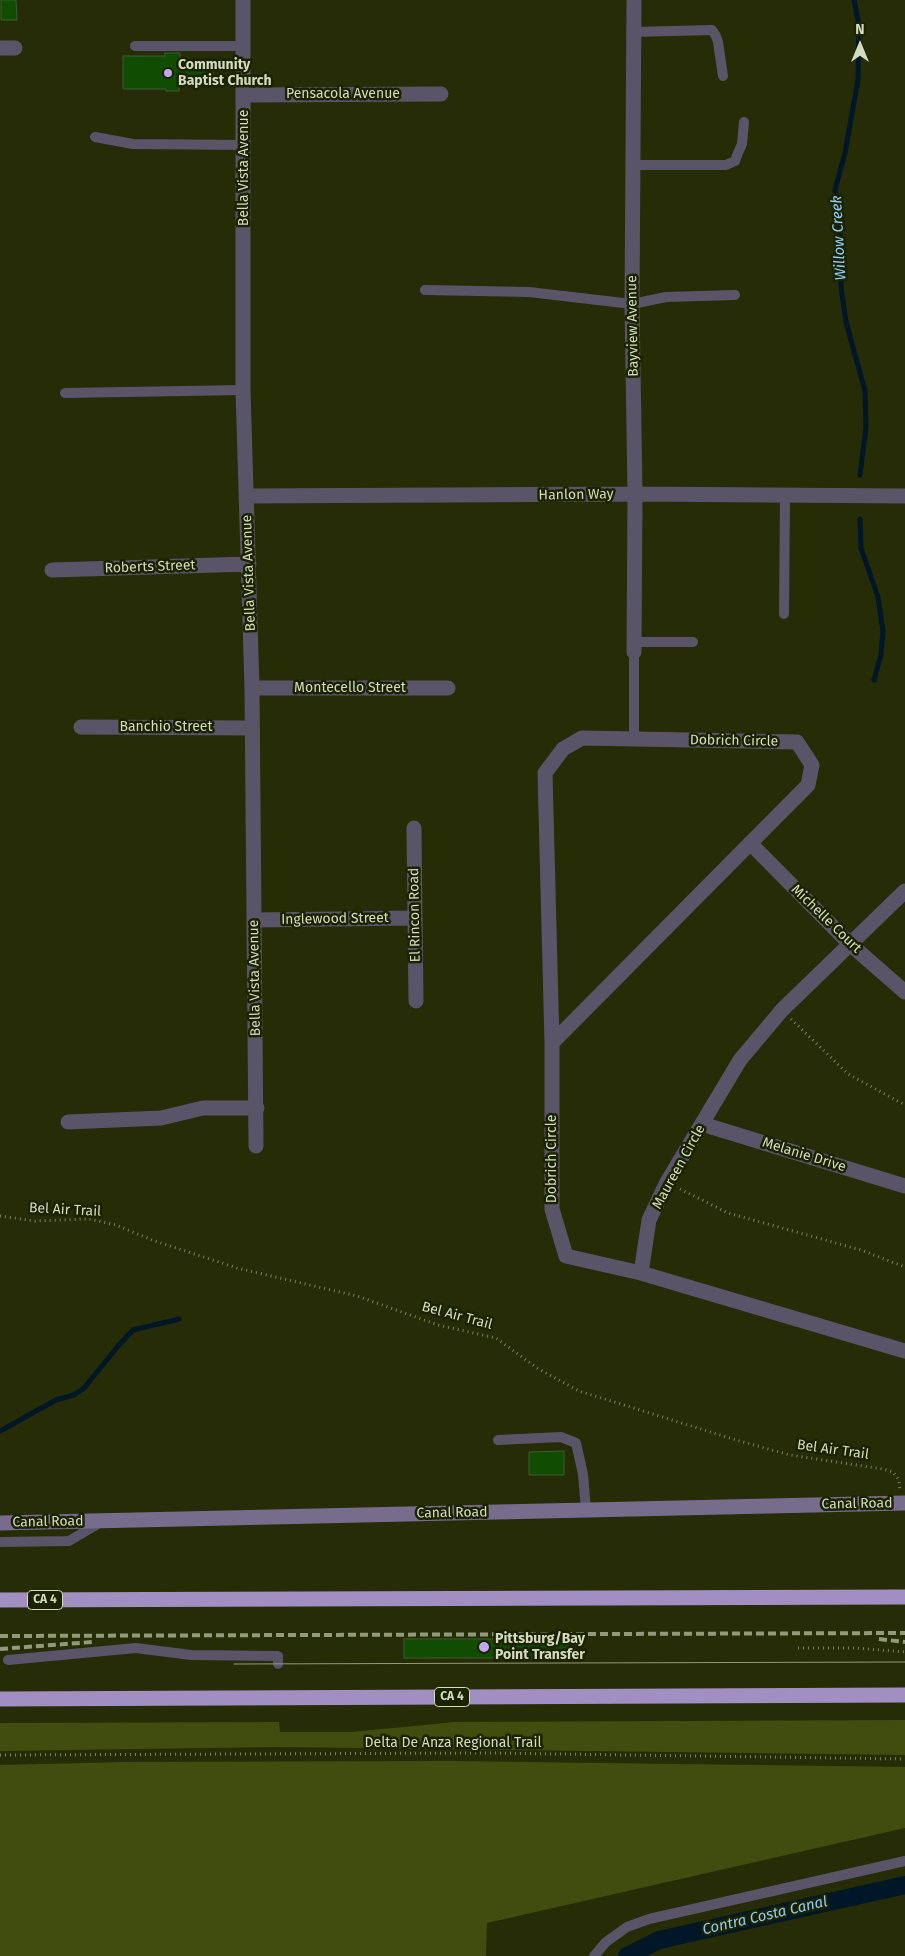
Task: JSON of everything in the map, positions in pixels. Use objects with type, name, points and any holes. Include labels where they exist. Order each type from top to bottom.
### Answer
[{"type":"highway","name":"CA 4","points":[[0,1600],[905,1597]]},
{"type":"highway","name":"CA 4","points":[[0,1699],[905,1695]]},
{"type":"street","name":"Bella Vista Avenue","points":[[243,0],[243,390],[252,688],[256,1146]]},
{"type":"street","name":"Bayview Avenue","points":[[634,0],[632,304],[636,494],[634,647]]},
{"type":"street","name":"Pensacola Avenue","points":[[244,95],[441,94]]},
{"type":"street","name":"Hanlon Way","points":[[246,496],[636,494],[905,496]]},
{"type":"street","name":"Roberts Street","points":[[52,570],[249,564]]},
{"type":"street","name":"Montecello Street","points":[[252,688],[448,688]]},
{"type":"street","name":"Banchio Street","points":[[81,727],[251,728]]},
{"type":"street","name":"Dobrich Circle","points":[[552,1043],[808,785],[812,765],[797,742],[582,738],[564,748],[545,773],[552,1043],[552,1209],[566,1256],[641,1273]]},
{"type":"street","name":"El Rincon Road","points":[[414,828],[416,1001]]},
{"type":"street","name":"Michelle Court","points":[[750,843],[850,944],[905,992]]},
{"type":"street","name":"Maureen Circle","points":[[641,1273],[649,1220],[667,1182],[740,1060],[782,1010],[905,891]]},
{"type":"street","name":"Inglewood Street","points":[[254,920],[415,918]]},
{"type":"street","points":[[68,1122],[160,1118],[203,1108],[256,1108]]},
{"type":"street","name":"Melanie Drive","points":[[702,1124],[905,1186]]},
{"type":"street","points":[[641,1273],[905,1351]]},
{"type":"street","name":"Canal Road","points":[[0,1523],[904,1503]]},
{"type":"lane","points":[[634,32],[712,30],[716,36],[723,76]]},
{"type":"lane","points":[[135,46],[244,46]]},
{"type":"lane","points":[[633,165],[726,165],[735,161],[742,144],[744,122]]},
{"type":"lane","points":[[95,137],[133,144],[244,145]]},
{"type":"lane","points":[[425,290],[529,292],[632,304],[666,297],[735,295]]},
{"type":"lane","points":[[65,393],[243,390]]},
{"type":"lane","points":[[784,614],[785,495]]},
{"type":"lane","points":[[634,739],[634,647],[694,642]]},
{"type":"lane","points":[[498,1440],[562,1437],[576,1444],[583,1474],[586,1510]]},
{"type":"lane","points":[[0,1542],[69,1541],[103,1521]]},
{"type":"lane","points":[[8,1660],[136,1648],[191,1655],[278,1656],[278,1664]]},
{"type":"lane","points":[[594,1956],[606,1942],[627,1927],[649,1919],[905,1861]]},
{"type":"path","points":[[782,1010],[848,1074],[905,1105]]},
{"type":"path","points":[[667,1182],[728,1213],[861,1250],[905,1267]]},
{"type":"path","name":"Bel Air Trail","points":[[0,1216],[35,1221],[89,1219],[116,1225],[152,1240],[237,1268],[357,1296],[438,1325],[496,1338],[537,1368],[579,1390],[736,1440],[790,1455],[883,1468],[893,1472],[899,1480],[904,1503]]},
{"type":"path","points":[[798,1648],[856,1648],[905,1652]]},
{"type":"path","name":"Delta De Anza Regional Trail","points":[[0,1755],[489,1753],[905,1759]]},
{"type":"green space","points":[[905,1720],[905,1755],[278,1747],[0,1751],[0,1723],[279,1722],[280,1732],[351,1732],[455,1722]]},
{"type":"green space","points":[[450,1761],[905,1767],[905,1828],[487,1923],[486,1956],[0,1956],[0,1765],[126,1762]]},
{"type":"building","points":[[1,0],[16,0],[17,20],[1,20]]},
{"type":"building","name":"Community Baptist Church","points":[[165,53],[180,53],[180,63],[213,62],[214,82],[179,83],[179,91],[166,91],[166,89],[123,89],[123,56],[165,56]]},
{"type":"building","points":[[564,1451],[564,1475],[529,1475],[529,1452]]},
{"type":"building","points":[[404,1639],[568,1639],[568,1658],[404,1658]]},
{"type":"waterway","name":"Willow Creek","points":[[854,0],[859,25],[858,80],[845,153],[835,190],[841,242],[841,287],[846,322],[865,391],[866,428],[860,475]]},
{"type":"waterway","name":"Willow Creek","points":[[860,519],[861,548],[878,597],[883,631],[881,655],[874,680]]},
{"type":"waterway","name":"Willow Creek","points":[[0,1431],[56,1400],[74,1395],[84,1388],[133,1330],[179,1319]]},
{"type":"waterway","name":"Contra Costa Canal","points":[[627,1956],[659,1940],[905,1885]]},
{"type":"tram line","points":[[234,1664],[905,1662]]},
{"type":"railway","points":[[0,1636],[905,1633]]},
{"type":"railway","points":[[879,1639],[905,1642]]},
{"type":"railway","points":[[0,1649],[92,1642]]},
{"type":"place","name":"Community Baptist Church","points":[[168,73]]},
{"type":"place","name":"Pittsburg/Bay Point Transfer","points":[[484,1647]]}]
